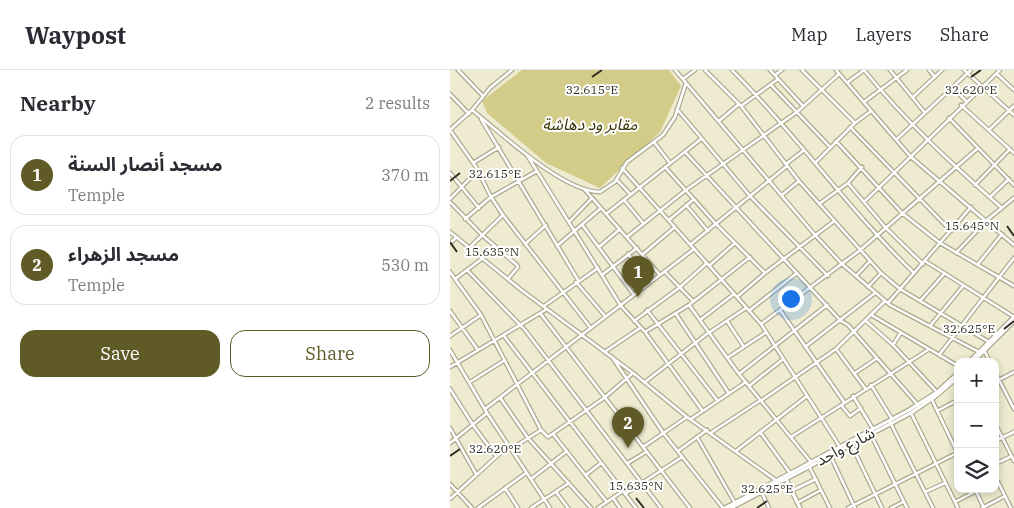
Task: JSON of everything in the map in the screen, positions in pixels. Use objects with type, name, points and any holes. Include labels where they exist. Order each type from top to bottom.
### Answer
[{"type":"street","points":[[458,70],[483,96]]},
{"type":"street","points":[[512,70],[507,71],[469,114],[451,128],[478,170],[491,197],[503,215],[590,327]]},
{"type":"street","points":[[675,70],[815,235],[842,264],[887,302],[979,352]]},
{"type":"street","points":[[683,79],[695,70]]},
{"type":"street","points":[[705,70],[740,105],[833,222],[881,273],[920,301],[989,342]]},
{"type":"street","points":[[732,70],[757,95],[876,236],[912,272]]},
{"type":"street","points":[[770,70],[803,106]]},
{"type":"street","points":[[775,75],[782,70]]},
{"type":"street","points":[[802,70],[855,123]]},
{"type":"street","points":[[836,70],[911,157],[1014,244]]},
{"type":"street","points":[[848,82],[864,70],[912,125],[956,168],[1002,208]]},
{"type":"street","points":[[890,70],[925,113]]},
{"type":"street","points":[[864,102],[906,70]]},
{"type":"street","points":[[929,70],[935,77]]},
{"type":"street","points":[[913,97],[942,70]]},
{"type":"street","points":[[964,70],[1014,116]]},
{"type":"street","points":[[897,139],[971,70]]},
{"type":"street","points":[[864,202],[961,105],[1000,70]]},
{"type":"street","points":[[996,73],[1014,90]]},
{"type":"street","points":[[626,237],[706,175],[797,112],[839,74]]},
{"type":"street","points":[[718,121],[772,86],[778,79]]},
{"type":"street","points":[[584,189],[604,191],[617,180],[622,168],[662,136],[676,117],[686,82]]},
{"type":"street","points":[[772,86],[830,148]]},
{"type":"street","points":[[953,88],[966,101]]},
{"type":"street","points":[[450,94],[469,114]]},
{"type":"street","points":[[961,105],[1014,153]]},
{"type":"street","points":[[989,130],[1014,106]]},
{"type":"street","points":[[677,109],[750,196],[798,248],[828,276]]},
{"type":"street","points":[[472,110],[544,167],[584,189],[660,275]]},
{"type":"street","points":[[815,163],[850,127],[870,111]]},
{"type":"street","points":[[479,116],[546,225],[577,281],[605,316]]},
{"type":"street","points":[[949,118],[1014,185]]},
{"type":"street","points":[[850,127],[951,231]]},
{"type":"street","points":[[606,214],[701,138]]},
{"type":"street","points":[[836,141],[902,213],[940,243],[1014,286]]},
{"type":"street","points":[[654,142],[670,163]]},
{"type":"street","points":[[473,163],[499,147]]},
{"type":"street","points":[[761,324],[828,276],[859,251],[977,149]]},
{"type":"street","points":[[975,185],[1010,149]]},
{"type":"street","points":[[690,244],[708,232],[803,151]]},
{"type":"street","points":[[685,152],[841,321],[848,326],[918,404]]},
{"type":"street","points":[[527,155],[621,306],[645,332],[702,410]]},
{"type":"street","points":[[665,166],[716,224],[765,273]]},
{"type":"street","points":[[622,168],[761,324],[774,348],[841,448]]},
{"type":"street","points":[[819,204],[848,183],[862,168]]},
{"type":"street","points":[[478,170],[450,200],[482,235],[517,265],[518,268],[508,279]]},
{"type":"street","points":[[466,218],[491,197],[537,171]]},
{"type":"street","points":[[450,173],[479,208]]},
{"type":"street","points":[[989,197],[1009,179]]},
{"type":"street","points":[[617,180],[630,194]]},
{"type":"street","points":[[782,194],[799,181]]},
{"type":"street","points":[[848,183],[885,227],[923,264]]},
{"type":"street","points":[[569,222],[592,198]]},
{"type":"street","points":[[669,220],[694,198]]},
{"type":"street","points":[[956,253],[987,220],[1014,198]]},
{"type":"street","points":[[624,200],[643,223]]},
{"type":"street","points":[[1010,202],[1014,206]]},
{"type":"street","points":[[686,205],[708,232]]},
{"type":"street","points":[[712,433],[795,379],[836,349],[887,302],[972,207]]},
{"type":"street","points":[[557,246],[583,226],[601,208]]},
{"type":"street","points":[[469,248],[503,215]]},
{"type":"street","points":[[737,297],[765,273],[833,222]]},
{"type":"street","points":[[525,244],[546,225]]},
{"type":"street","points":[[583,226],[634,295]]},
{"type":"street","points":[[643,254],[675,227]]},
{"type":"street","points":[[599,247],[620,229]]},
{"type":"street","points":[[450,232],[508,279],[645,382],[687,417],[779,482]]},
{"type":"street","points":[[978,264],[1002,234]]},
{"type":"street","points":[[450,243],[457,237]]},
{"type":"street","points":[[634,321],[735,243]]},
{"type":"street","points":[[602,275],[637,248]]},
{"type":"street","points":[[485,409],[518,386],[590,327],[621,306],[694,248]]},
{"type":"street","points":[[628,254],[651,282]]},
{"type":"street","points":[[645,332],[676,314],[721,277],[750,257]]},
{"type":"street","points":[[455,279],[483,258]]},
{"type":"street","points":[[939,354],[1014,258]]},
{"type":"street","points":[[856,276],[870,261]]},
{"type":"street","points":[[925,261],[1014,318]]},
{"type":"street","points":[[450,367],[540,313],[562,292],[598,268]]},
{"type":"street","points":[[468,271],[519,325],[661,508]]},
{"type":"street","points":[[450,272],[481,315],[541,430],[548,437],[604,398],[633,373]]},
{"type":"street","points":[[665,272],[693,301]]},
{"type":"street","points":[[868,287],[881,273]]},
{"type":"street","points":[[920,301],[944,273]]},
{"type":"street","points":[[750,310],[797,274]]},
{"type":"street","points":[[930,326],[963,286]]},
{"type":"street","points":[[805,347],[875,293]]},
{"type":"street","points":[[700,320],[734,294]]},
{"type":"street","points":[[688,305],[739,374],[791,437],[811,466],[830,508]]},
{"type":"street","points":[[739,374],[827,305]]},
{"type":"street","points":[[645,382],[695,342],[746,308]]},
{"type":"street","points":[[647,310],[717,400]]},
{"type":"street","points":[[780,310],[850,416],[861,408]]},
{"type":"street","points":[[450,311],[478,350]]},
{"type":"street","points":[[540,313],[690,508]]},
{"type":"street","points":[[676,314],[728,392]]},
{"type":"street","points":[[450,336],[481,315]]},
{"type":"street","points":[[872,316],[900,334],[954,363]]},
{"type":"street","points":[[973,358],[1014,318]]},
{"type":"street","points":[[977,358],[1014,318]]},
{"type":"street","points":[[726,321],[744,347]]},
{"type":"street","points":[[866,321],[893,345],[937,392]]},
{"type":"street","points":[[606,352],[640,328]]},
{"type":"street","points":[[727,358],[765,333]]},
{"type":"street","points":[[893,345],[900,334]]},
{"type":"street","points":[[504,336],[636,508]]},
{"type":"street","points":[[836,349],[865,388]]},
{"type":"street","points":[[450,350],[510,450],[550,508]]},
{"type":"street","points":[[791,437],[865,388],[891,375],[928,350]]},
{"type":"street","points":[[984,350],[988,358]]},
{"type":"street","points":[[611,356],[664,434],[724,508]]},
{"type":"street","points":[[855,373],[876,358]]},
{"type":"street","points":[[470,382],[505,360]]},
{"type":"street","points":[[749,386],[782,360]]},
{"type":"street","points":[[1014,372],[999,380],[1014,409]]},
{"type":"street","name":"شارع واحد","points":[[811,466],[841,448],[852,446],[892,422],[937,392],[954,377]]},
{"type":"street","name":"شارع واحد","points":[[724,508],[831,457],[874,430],[911,413],[932,400],[954,381]]},
{"type":"street","points":[[691,419],[728,392],[746,382]]},
{"type":"street","points":[[871,385],[892,422],[933,508]]},
{"type":"street","points":[[450,388],[473,425],[496,456]]},
{"type":"street","points":[[736,451],[807,396]]},
{"type":"street","points":[[854,396],[874,430]]},
{"type":"street","points":[[501,399],[528,438],[592,508]]},
{"type":"street","points":[[932,400],[955,448]]},
{"type":"street","points":[[937,411],[954,402]]},
{"type":"street","points":[[450,443],[487,413]]},
{"type":"street","points":[[911,413],[958,508]]},
{"type":"street","points":[[642,447],[687,417]]},
{"type":"street","points":[[450,428],[476,474]]},
{"type":"street","points":[[510,450],[541,430]]},
{"type":"street","points":[[678,451],[707,430]]},
{"type":"street","points":[[760,432],[792,475]]},
{"type":"street","points":[[999,432],[1014,460]]},
{"type":"street","points":[[999,439],[1014,432]]},
{"type":"street","points":[[554,434],[587,474],[606,501]]},
{"type":"street","points":[[871,435],[906,508]]},
{"type":"street","points":[[697,438],[735,503]]},
{"type":"street","points":[[450,499],[508,446]]},
{"type":"street","points":[[852,446],[882,508]]},
{"type":"street","points":[[531,479],[567,451]]},
{"type":"street","points":[[627,463],[646,452]]},
{"type":"street","points":[[848,508],[954,454]]},
{"type":"street","points":[[625,494],[683,456]]},
{"type":"street","points":[[999,462],[1012,456]]},
{"type":"street","points":[[831,457],[854,506]]},
{"type":"street","points":[[587,474],[602,463]]},
{"type":"street","points":[[478,508],[526,473]]},
{"type":"street","points":[[786,479],[800,508]]},
{"type":"street","points":[[791,491],[816,479]]},
{"type":"street","name":"شارع واحد","points":[[731,508],[762,493],[779,482]]},
{"type":"street","points":[[531,508],[569,483]]},
{"type":"street","points":[[926,492],[945,483]]},
{"type":"street","points":[[450,484],[472,508]]},
{"type":"street","points":[[999,484],[1011,508]]},
{"type":"street","points":[[504,488],[518,508]]},
{"type":"street","points":[[797,503],[821,490]]},
{"type":"street","points":[[598,508],[623,491]]},
{"type":"street","points":[[556,492],[568,508]]},
{"type":"street","points":[[762,493],[769,508]]},
{"type":"street","points":[[955,502],[970,493]]},
{"type":"street","points":[[976,493],[983,508],[1005,496]]},
{"type":"street","points":[[613,498],[620,508]]},
{"type":"street","points":[[891,508],[903,502]]},
{"type":"street","points":[[510,508],[515,504]]},
{"type":"green space","name":"مقابر ود دهاشة","points":[[522,70],[669,70],[681,86],[660,132],[600,188],[546,163],[487,113],[482,101]]},
{"type":"place","name":"مسجد أنصار السنة","points":[[638,297]]},
{"type":"place","name":"مسجد الزهراء","points":[[628,448]]}]
